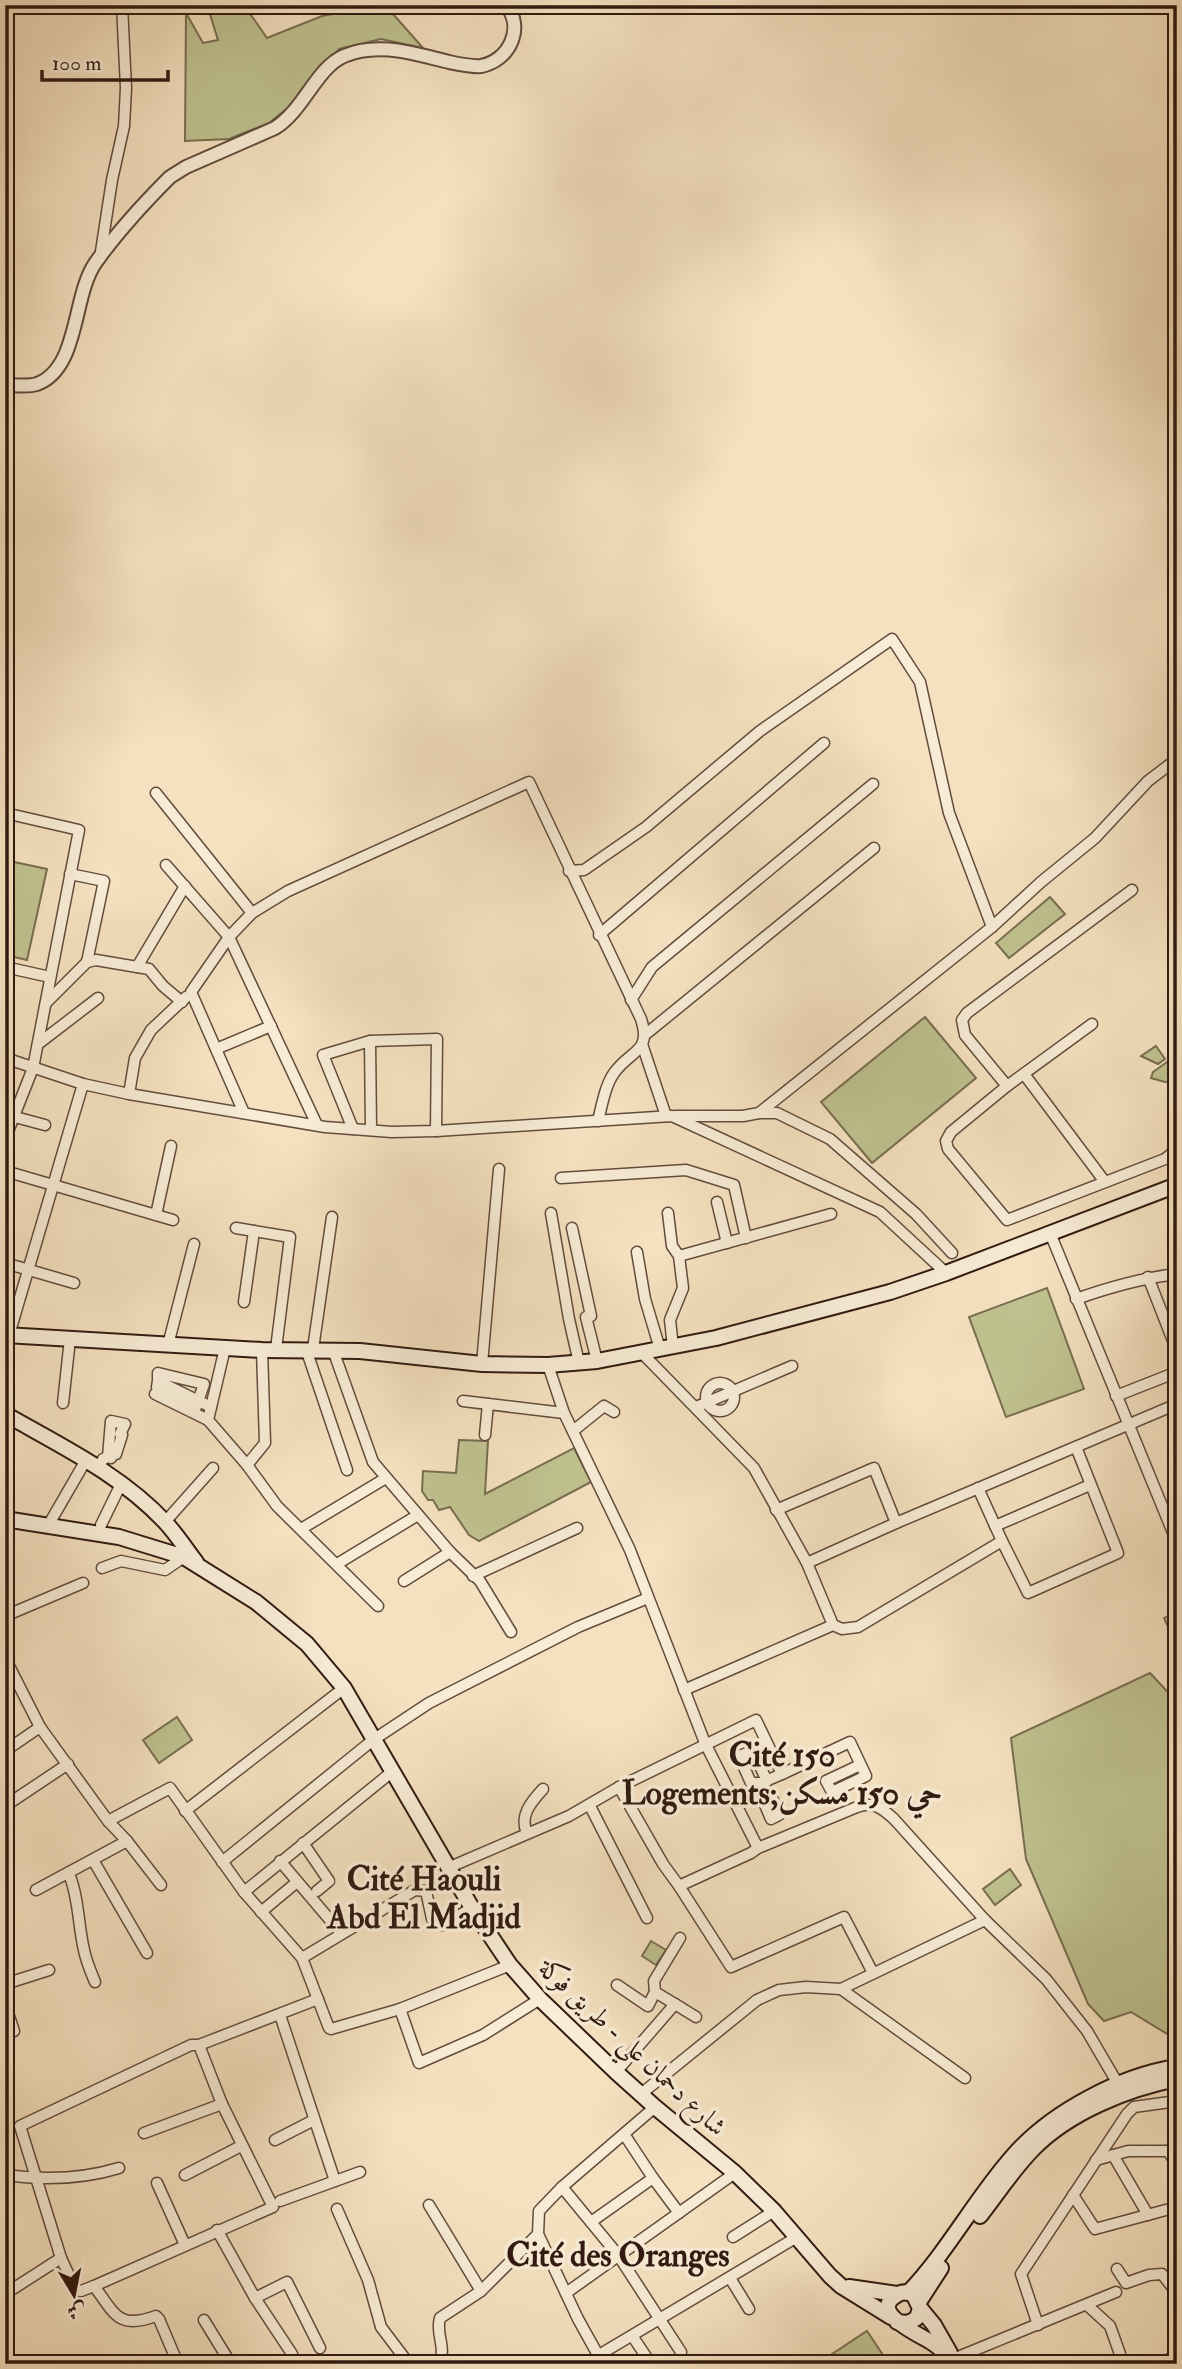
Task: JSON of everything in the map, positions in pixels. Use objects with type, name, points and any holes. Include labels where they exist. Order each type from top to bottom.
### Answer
[{"type":"main road","points":[[7,1335],[225,1348],[332,1350],[482,1364],[548,1365],[597,1361],[667,1348],[853,1302],[947,1273],[1177,1185]]},
{"type":"main road","points":[[5,1414],[98,1461],[121,1485],[165,1522],[199,1566]]},
{"type":"main road","name":"شارع دحمان علي - طريق فوكة","points":[[5,1518],[119,1537],[184,1557],[248,1596],[307,1644],[344,1688],[472,1908],[510,1965],[540,1999],[640,2094],[735,2173],[774,2211],[818,2265],[841,2286],[932,2342],[955,2362]]},
{"type":"main road","points":[[911,2299],[997,2176],[1028,2140],[1085,2100],[1118,2084],[1177,2067]]},
{"type":"main road","points":[[911,2299],[938,2271],[1035,2147],[1101,2104],[1140,2087],[1177,2079]]},
{"type":"main road","points":[[841,2286],[911,2299],[934,2325],[955,2362]]},
{"type":"main road","points":[[893,2297],[911,2299],[919,2313],[913,2321],[908,2323],[894,2319],[888,2306],[893,2297]]},
{"type":"street","points":[[100,258],[112,180],[124,126],[126,88],[122,5]]},
{"type":"street","points":[[5,385],[36,384],[48,378],[60,366],[68,348],[85,284],[100,258],[170,177],[186,167],[289,120],[329,65],[341,57],[377,48],[481,66],[506,51],[514,36],[516,24],[506,5]]},
{"type":"street","points":[[569,871],[583,870],[646,827],[760,731],[892,639],[920,682],[949,813],[992,928]]},
{"type":"street","points":[[599,935],[824,743]]},
{"type":"street","points":[[759,1113],[992,928],[1041,882],[1095,838],[1148,781],[1177,759]]},
{"type":"street","points":[[129,1094],[135,1058],[151,1030],[191,992],[229,937],[252,913],[288,891],[528,782],[646,1034],[643,1047],[669,1116],[880,1212],[947,1273]]},
{"type":"street","points":[[631,1000],[652,967],[873,784]]},
{"type":"street","points":[[156,793],[252,913]]},
{"type":"street","points":[[5,813],[79,831],[33,1068],[5,1139]]},
{"type":"street","points":[[646,1034],[874,848]]},
{"type":"street","points":[[166,865],[229,937],[317,1125]]},
{"type":"street","points":[[70,874],[104,881],[87,962]]},
{"type":"street","points":[[137,967],[185,886]]},
{"type":"street","points":[[1007,1086],[965,1035],[962,1020],[967,1013],[1132,890]]},
{"type":"street","points":[[45,1003],[87,962],[96,960],[149,969],[163,986],[182,1002]]},
{"type":"street","points":[[5,967],[50,977]]},
{"type":"street","points":[[191,992],[244,1113]]},
{"type":"street","points":[[38,1044],[98,998]]},
{"type":"street","points":[[1092,1024],[1007,1086],[951,1132],[946,1141],[948,1149],[1007,1220],[1165,1158],[1177,1149]]},
{"type":"street","points":[[216,1049],[271,1026]]},
{"type":"street","points":[[353,1129],[323,1055],[370,1041],[437,1039],[436,1131]]},
{"type":"street","points":[[370,1041],[371,1130]]},
{"type":"street","points":[[598,1121],[606,1089],[613,1074],[643,1047]]},
{"type":"street","points":[[5,1058],[83,1084],[129,1094],[353,1129],[436,1131],[669,1116],[777,1113],[830,1139],[916,1214],[952,1253]]},
{"type":"street","points":[[1024,1074],[1105,1182]]},
{"type":"street","points":[[7,1335],[83,1084]]},
{"type":"street","points":[[15,1117],[45,1125]]},
{"type":"street","points":[[156,1215],[171,1146]]},
{"type":"street","points":[[482,1364],[499,1169]]},
{"type":"street","points":[[561,1178],[686,1170],[734,1185],[746,1238]]},
{"type":"street","points":[[5,1171],[173,1220]]},
{"type":"street","points":[[717,1202],[727,1243]]},
{"type":"street","points":[[551,1213],[579,1363]]},
{"type":"street","points":[[667,1348],[670,1320],[683,1288],[678,1256],[672,1246],[668,1213]]},
{"type":"street","points":[[678,1256],[831,1214]]},
{"type":"street","points":[[332,1217],[309,1349],[347,1470]]},
{"type":"street","points":[[236,1228],[290,1237],[269,1350],[265,1443],[247,1465]]},
{"type":"street","points":[[572,1228],[590,1316],[586,1317],[597,1361]]},
{"type":"street","points":[[244,1302],[254,1231]]},
{"type":"street","points":[[1050,1233],[1174,1535]]},
{"type":"street","points":[[168,1345],[194,1244]]},
{"type":"street","points":[[637,1252],[645,1299],[667,1348]]},
{"type":"street","points":[[5,1263],[74,1283]]},
{"type":"street","points":[[1076,1299],[1113,1285],[1177,1274]]},
{"type":"street","points":[[1148,1277],[1177,1352]]},
{"type":"street","points":[[63,1403],[70,1339]]},
{"type":"street","points":[[208,1420],[225,1348]]},
{"type":"street","points":[[332,1350],[373,1462],[450,1552],[480,1581],[511,1632]]},
{"type":"street","points":[[641,1352],[749,1462],[807,1563],[833,1625],[842,1629],[858,1627],[1002,1541]]},
{"type":"street","points":[[548,1365],[564,1413],[610,1504],[705,1744],[758,1848]]},
{"type":"street","points":[[696,1407],[792,1366]]},
{"type":"street","points":[[1116,1396],[1177,1372]]},
{"type":"street","points":[[198,1401],[204,1384],[158,1373],[158,1381],[198,1401],[211,1407]]},
{"type":"street","points":[[155,1394],[208,1420],[247,1465],[277,1506],[379,1606]]},
{"type":"street","points":[[463,1401],[564,1413]]},
{"type":"street","points":[[485,1435],[488,1404]]},
{"type":"street","points":[[807,1563],[1177,1404]]},
{"type":"street","points":[[573,1431],[604,1406],[614,1412]]},
{"type":"street","points":[[978,1488],[1028,1593],[1118,1553],[1076,1447]]},
{"type":"street","points":[[49,1524],[98,1461]]},
{"type":"street","points":[[165,1522],[213,1468]]},
{"type":"street","points":[[776,1510],[874,1468],[896,1523]]},
{"type":"street","points":[[300,1529],[386,1478]]},
{"type":"street","points":[[101,1525],[121,1485]]},
{"type":"street","points":[[995,1526],[1090,1485]]},
{"type":"street","points":[[1166,1515],[1177,1511]]},
{"type":"street","points":[[337,1564],[418,1515]]},
{"type":"street","points":[[473,1576],[577,1528]]},
{"type":"street","points":[[404,1581],[450,1552]]},
{"type":"street","points":[[102,1568],[121,1561],[165,1570],[184,1557]]},
{"type":"street","points":[[5,1616],[83,1583]]},
{"type":"street","points":[[222,1862],[373,1740],[429,1703],[578,1628],[648,1598]]},
{"type":"street","points":[[684,1690],[833,1625]]},
{"type":"street","points":[[5,1658],[40,1727],[108,1821],[161,1885]]},
{"type":"street","points":[[185,1811],[344,1688]]},
{"type":"street","points":[[450,1867],[590,1805],[619,1787],[756,1720],[782,1774]]},
{"type":"street","points":[[5,1751],[40,1727]]},
{"type":"street","points":[[736,1804],[782,1774],[850,1742],[860,1765]]},
{"type":"street","points":[[5,1806],[68,1764]]},
{"type":"street","points":[[244,1892],[393,1771]]},
{"type":"street","points":[[619,1787],[663,1864],[731,1967],[844,1917],[873,1973]]},
{"type":"street","points":[[108,1821],[170,1788],[244,1892],[302,1958],[328,2028],[400,2009],[510,1965]]},
{"type":"street","points":[[527,1833],[524,1826],[526,1811],[543,1789]]},
{"type":"street","points":[[679,1886],[758,1848],[867,1804],[879,1807],[894,1819],[985,1920],[1028,1960],[1066,2002],[1087,2031],[1118,2084]]},
{"type":"street","points":[[590,1805],[647,1918]]},
{"type":"street","points":[[36,1890],[127,1841]]},
{"type":"street","points":[[303,1843],[329,1881],[317,1891]]},
{"type":"street","points":[[93,1860],[146,1953]]},
{"type":"street","points":[[280,1861],[341,1933]]},
{"type":"street","points":[[69,1874],[76,1895],[75,1903],[84,1950],[95,1982]]},
{"type":"street","points":[[261,1912],[298,1882]]},
{"type":"street","points":[[302,1958],[415,1890],[426,1891],[432,1919],[442,1925],[472,1908]]},
{"type":"street","points":[[640,2094],[757,2000],[779,1990],[806,1987],[841,1989],[985,1920]]},
{"type":"street","points":[[617,1985],[648,2006],[655,1992],[654,1981],[680,1938]]},
{"type":"street","points":[[5,1984],[49,1970]]},
{"type":"street","points":[[841,1989],[965,2078]]},
{"type":"street","points":[[655,1992],[696,2017]]},
{"type":"street","points":[[199,2045],[222,2104],[272,2207],[94,2286],[76,2290],[61,2258],[20,2126],[191,2045],[199,2045],[318,1999]]},
{"type":"street","points":[[400,2009],[419,2063],[483,2035],[540,1999]]},
{"type":"street","points":[[5,2004],[14,2031]]},
{"type":"street","points":[[616,2071],[675,2004]]},
{"type":"street","points":[[279,2015],[335,2181]]},
{"type":"street","points":[[1038,2325],[1021,2274],[1127,2114],[1134,2107],[1177,2101]]},
{"type":"street","points":[[144,2133],[222,2104]]},
{"type":"street","points":[[655,2107],[562,2187],[539,2211],[538,2234],[601,2359],[797,2237]]},
{"type":"street","points":[[275,2140],[314,2120]]},
{"type":"street","points":[[624,2134],[679,2213]]},
{"type":"street","points":[[185,2175],[241,2146]]},
{"type":"street","points":[[1096,2160],[1128,2151],[1173,2151],[1177,2165]]},
{"type":"street","points":[[1113,2155],[1148,2215]]},
{"type":"street","points":[[5,2175],[36,2178],[103,2174],[119,2168]]},
{"type":"street","points":[[280,2202],[360,2172]]},
{"type":"street","points":[[566,2293],[735,2173]]},
{"type":"street","points":[[592,2222],[653,2179]]},
{"type":"street","points":[[157,2183],[185,2245]]},
{"type":"street","points":[[562,2187],[618,2255],[681,2352]]},
{"type":"street","points":[[1073,2195],[1094,2229],[1177,2207]]},
{"type":"street","points":[[429,2205],[481,2291]]},
{"type":"street","points":[[337,2208],[368,2280],[381,2327],[409,2364]]},
{"type":"street","points":[[733,2237],[774,2211]]},
{"type":"street","points":[[217,2230],[255,2298],[292,2354]]},
{"type":"street","points":[[439,2364],[443,2350],[438,2322],[440,2318],[481,2291],[538,2234]]},
{"type":"street","points":[[5,2294],[61,2258]]},
{"type":"street","points":[[1117,2269],[1126,2283],[1149,2275],[1162,2274],[1177,2294]]},
{"type":"street","points":[[730,2277],[749,2309]]},
{"type":"street","points":[[255,2298],[287,2282],[320,2348]]},
{"type":"street","points":[[94,2286],[118,2318],[132,2322],[156,2316],[178,2364]]},
{"type":"street","points":[[955,2362],[1116,2292]]},
{"type":"street","points":[[1087,2305],[1110,2326],[1120,2354]]},
{"type":"street","points":[[204,2320],[231,2364]]},
{"type":"street","points":[[633,2337],[650,2364]]},
{"type":"street","points":[[1157,2364],[1177,2356]]},
{"type":"green space","points":[[207,5],[244,5],[267,38],[322,16],[349,11],[393,14],[423,48],[381,39],[339,49],[295,102],[269,123],[229,139],[185,141],[186,13],[203,43],[218,40]]},
{"type":"green space","points":[[5,860],[47,869],[27,960],[5,955]]},
{"type":"green space","points":[[1050,897],[1065,914],[1009,958],[996,943]]},
{"type":"green space","points":[[925,1017],[976,1078],[872,1163],[821,1102]]},
{"type":"green space","points":[[1156,1046],[1165,1059],[1158,1064],[1141,1056]]},
{"type":"green space","points":[[1167,1062],[1177,1074],[1177,1081],[1165,1082],[1151,1078],[1153,1072]]},
{"type":"green space","points":[[1047,1288],[1084,1389],[1006,1417],[969,1317]]},
{"type":"green space","points":[[459,1440],[488,1441],[485,1494],[574,1448],[591,1482],[479,1541],[469,1535],[450,1507],[439,1510],[433,1500],[428,1500],[422,1491],[423,1471],[456,1473]]},
{"type":"green space","points":[[1177,1613],[1177,1646],[1164,1618]]},
{"type":"green space","points":[[1150,1673],[1177,1702],[1177,2040],[1131,2012],[1104,2021],[1088,2004],[1026,1859],[1011,1738]]},
{"type":"green space","points":[[177,1717],[192,1740],[159,1763],[143,1740]]},
{"type":"green space","points":[[1010,1869],[1021,1885],[995,1905],[983,1889]]},
{"type":"green space","points":[[651,1941],[666,1950],[656,1965],[642,1956]]},
{"type":"green space","points":[[867,2331],[889,2364],[817,2364]]},
{"type":"district","name":"Cité 150 Logements;حي 150 مسكن","points":[[782,1773]]},
{"type":"district","name":"Cité Haouli Abd El Madjid","points":[[424,1897]]},
{"type":"district","name":"Cité des Oranges","points":[[618,2254]]}]
